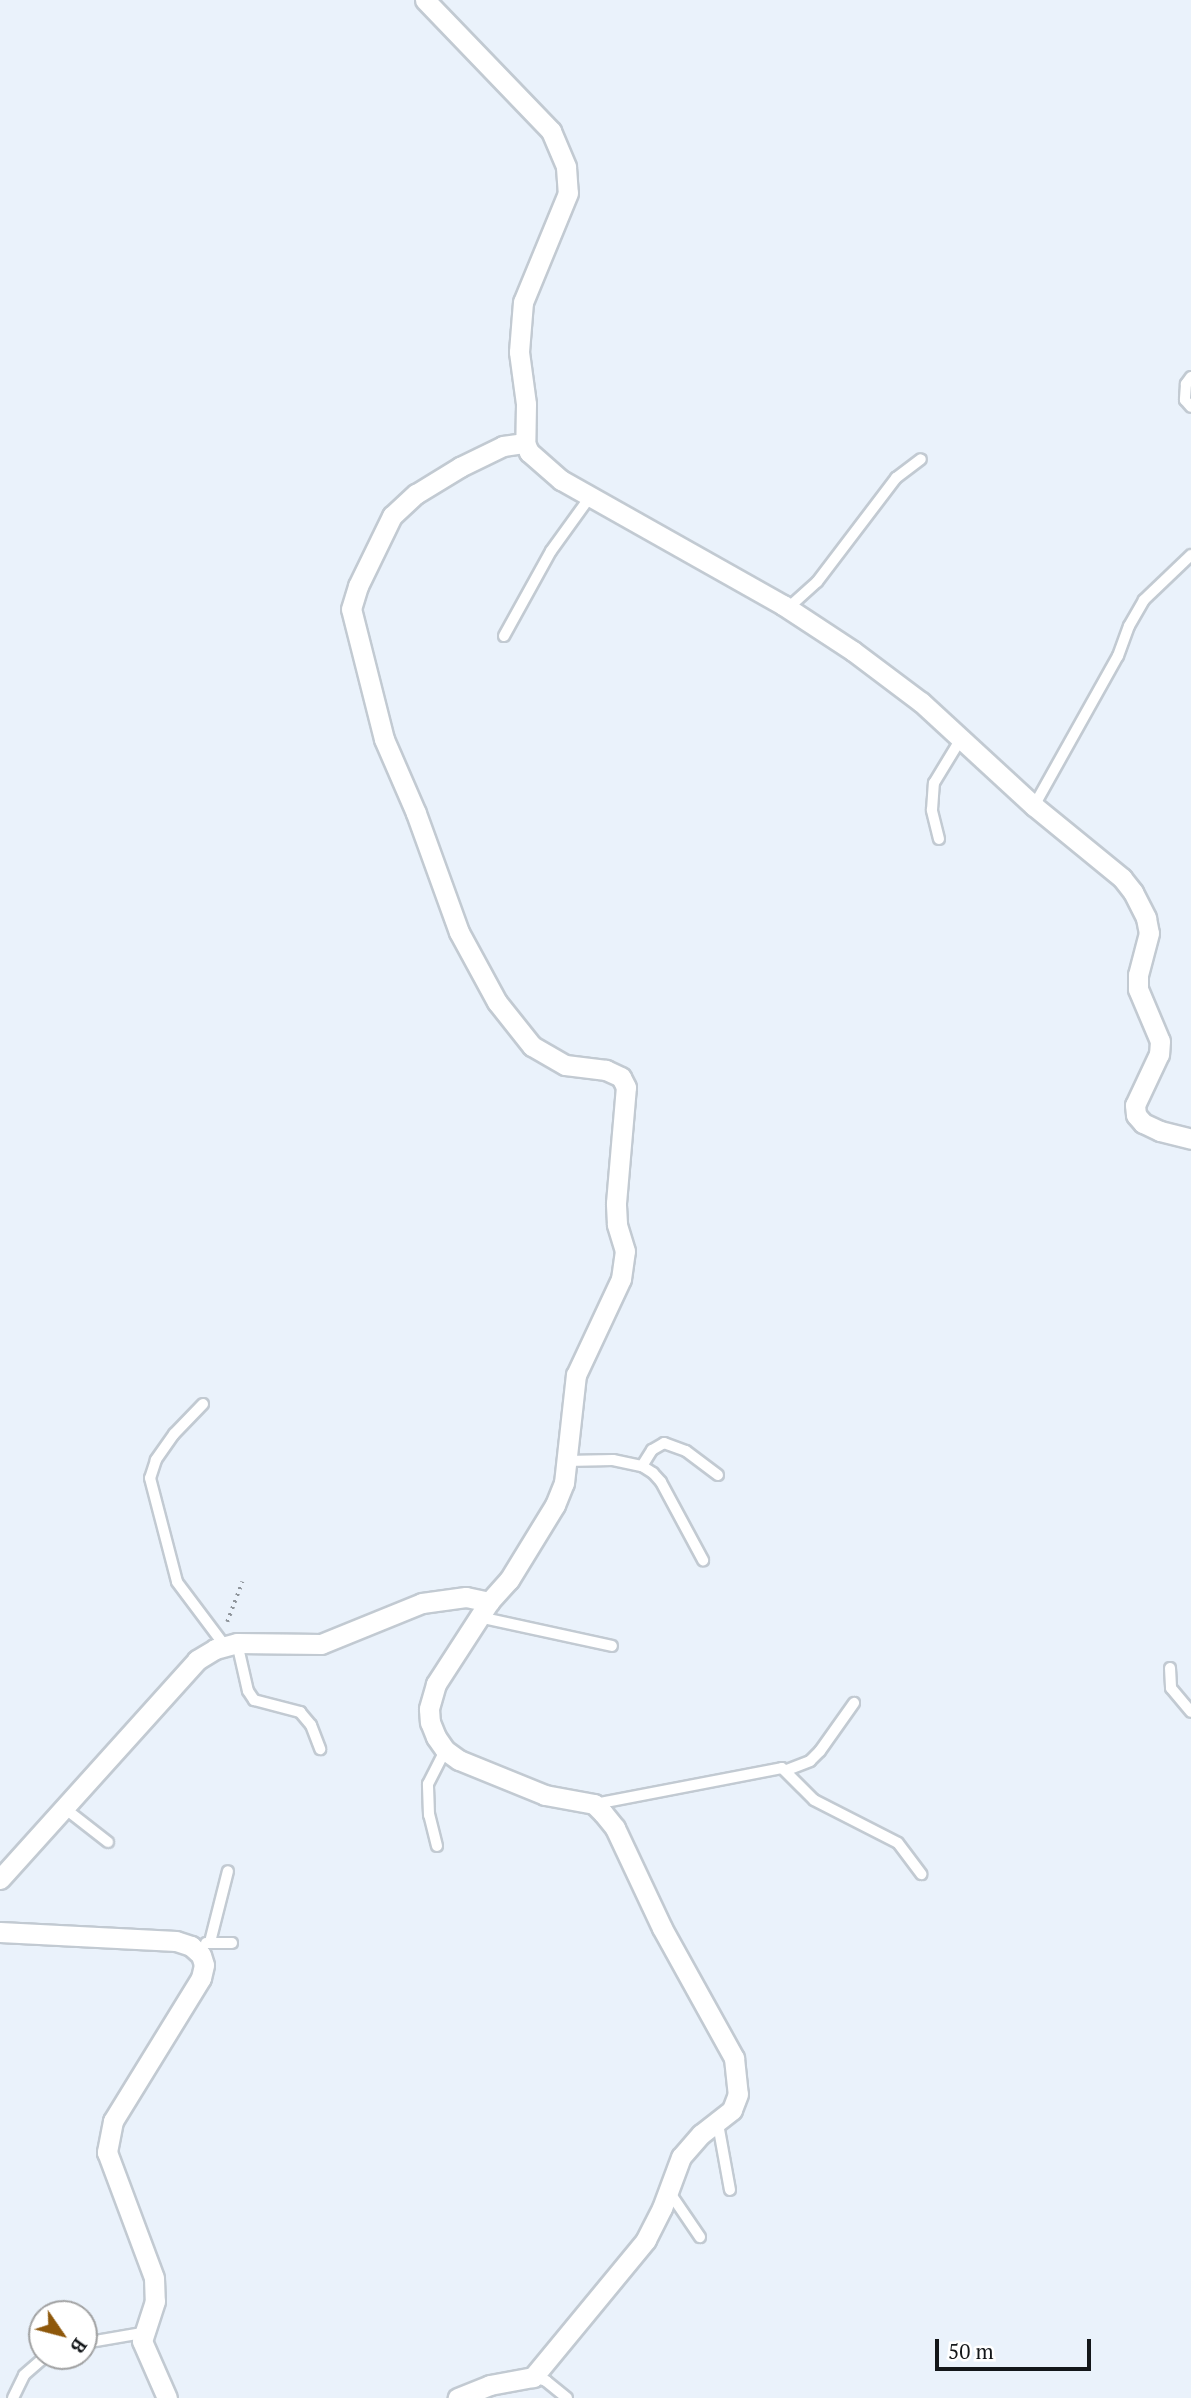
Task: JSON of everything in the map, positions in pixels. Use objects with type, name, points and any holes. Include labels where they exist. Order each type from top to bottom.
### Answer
[{"type":"street","points":[[425,0],[551,131],[566,167],[568,193],[523,302],[519,352],[526,404],[525,443],[538,463],[590,497],[788,608],[922,702],[1034,806],[1122,878],[1146,918],[1149,933],[1138,975],[1139,989],[1160,1041],[1159,1054],[1135,1105],[1136,1115],[1143,1123],[1160,1132],[1191,1139]]},
{"type":"street","points":[[458,2398],[489,2385],[533,2376],[646,2240],[689,2146],[732,2110],[737,2094],[734,2058],[662,1928],[615,1828],[594,1804],[545,1795],[459,1760],[444,1750],[430,1722],[429,1709],[436,1684],[484,1610],[509,1580],[555,1505],[564,1483],[576,1376],[621,1279],[625,1251],[617,1224],[616,1203],[626,1087],[621,1076],[607,1070],[565,1065],[532,1046],[497,1002],[459,932],[416,813],[384,739],[351,609],[358,586],[392,516],[416,494],[460,467],[503,446],[525,443]]},
{"type":"street","points":[[0,1879],[62,1806],[197,1660],[226,1641],[321,1644],[422,1603],[466,1597],[484,1610]]},
{"type":"street","points":[[0,1931],[201,1944],[204,1965],[201,1978],[113,2121],[108,2137],[107,2152],[111,2167],[157,2290],[142,2333],[144,2349],[167,2398]]},
{"type":"lane","points":[[1191,377],[1186,384],[1185,400],[1191,407]]},
{"type":"lane","points":[[788,608],[817,582],[896,478],[921,459]]},
{"type":"lane","points":[[504,636],[551,551],[590,497]]},
{"type":"lane","points":[[1034,806],[1118,656],[1129,626],[1144,600],[1191,555]]},
{"type":"lane","points":[[939,839],[932,810],[934,783],[962,737]]},
{"type":"lane","points":[[202,1404],[174,1434],[156,1460],[150,1478],[177,1583],[226,1641],[254,1700],[300,1712],[311,1725],[320,1749]]},
{"type":"lane","points":[[642,1466],[652,1450],[664,1443],[686,1451],[718,1475]]},
{"type":"lane","points":[[565,1462],[594,1458],[642,1466],[661,1482],[703,1560]]},
{"type":"lane","points":[[484,1610],[612,1646]]},
{"type":"lane","points":[[1170,1668],[1171,1688],[1191,1712]]},
{"type":"lane","points":[[594,1804],[775,1768],[787,1770],[810,1761],[820,1751],[854,1703]]},
{"type":"lane","points":[[437,1846],[429,1815],[428,1784],[444,1750]]},
{"type":"lane","points":[[787,1770],[814,1800],[898,1843],[921,1874]]},
{"type":"lane","points":[[62,1806],[108,1842]]},
{"type":"lane","points":[[228,1871],[201,1944],[232,1943]]},
{"type":"lane","points":[[718,2124],[730,2190]]},
{"type":"lane","points":[[668,2190],[700,2237]]},
{"type":"lane","points":[[98,2341],[142,2333]]},
{"type":"lane","points":[[13,2398],[24,2375],[30,2370]]},
{"type":"lane","points":[[533,2376],[547,2381],[567,2398]]},
{"type":"path","points":[[226,1641],[230,1618],[242,1582]]}]
